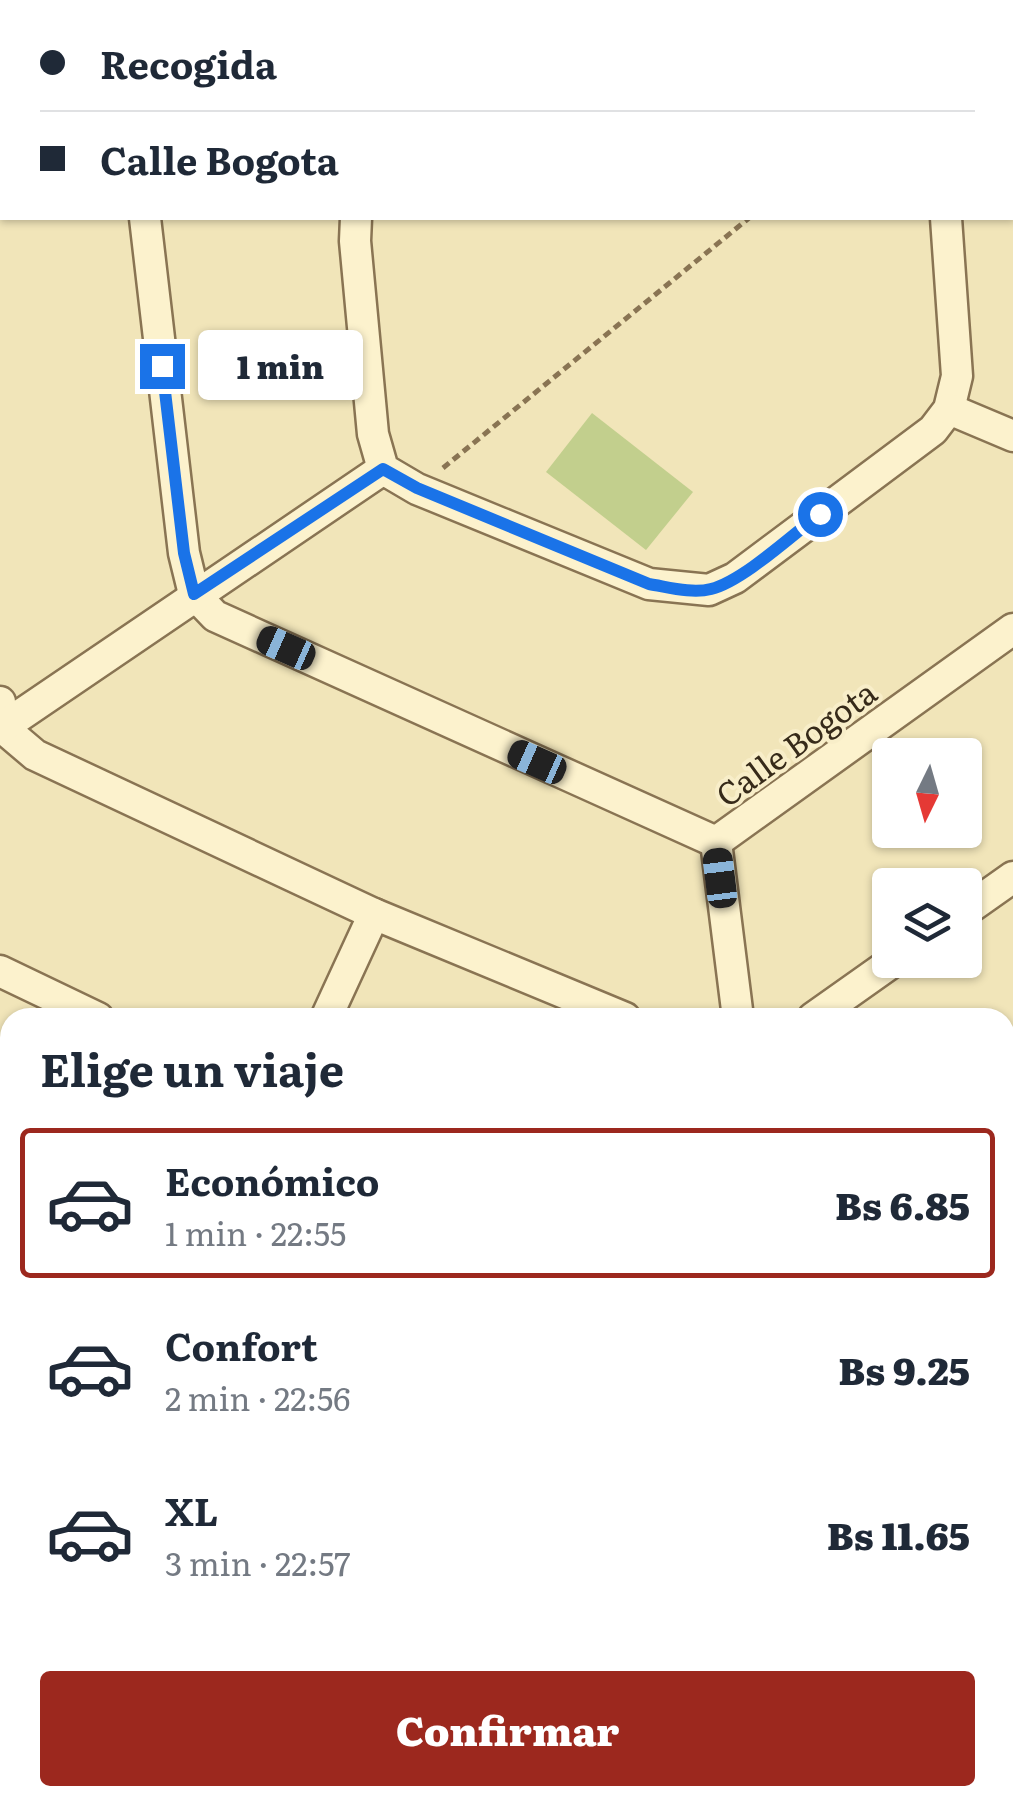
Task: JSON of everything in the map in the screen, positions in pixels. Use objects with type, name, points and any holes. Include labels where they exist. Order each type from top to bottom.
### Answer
[{"type":"street","points":[[146,220],[184,553],[194,594]]},
{"type":"street","points":[[356,220],[373,434],[383,469],[417,488],[649,584],[710,590],[735,578],[933,430],[950,410],[957,376],[946,220]]},
{"type":"street","points":[[950,410],[1013,436]]},
{"type":"street","points":[[383,469],[1,719],[35,755],[374,914],[601,1008]]},
{"type":"street","name":"Calle Bogota","points":[[194,594],[215,616],[716,842],[1013,629]]},
{"type":"street","points":[[716,842],[737,1008]]},
{"type":"street","points":[[982,899],[1013,877]]},
{"type":"street","points":[[331,1008],[374,914]]},
{"type":"street","points":[[0,971],[77,1008]]},
{"type":"street","points":[[828,1008],[872,976]]},
{"type":"path","points":[[417,488],[746,220]]},
{"type":"green space","points":[[592,413],[693,492],[646,550],[546,472]]},
{"type":"route","points":[[162,366],[184,553],[194,594],[383,469],[417,488],[649,584],[682,590],[710,590],[735,578],[820,514]]}]
